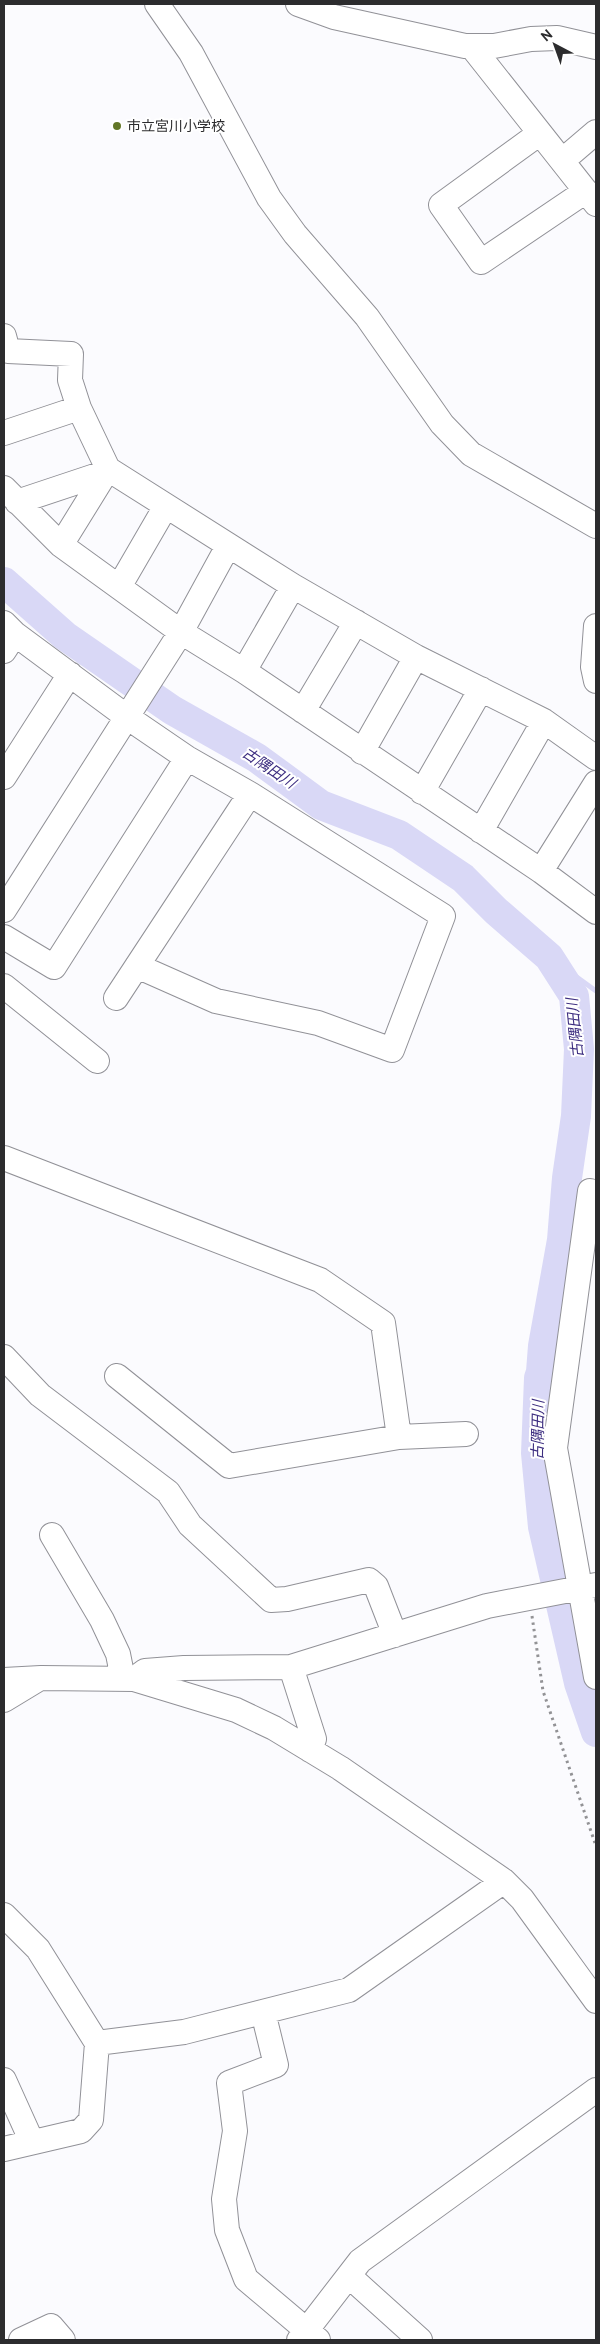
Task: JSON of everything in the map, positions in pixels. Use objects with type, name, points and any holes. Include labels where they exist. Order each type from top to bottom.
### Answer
[{"type":"street","points":[[157,4],[191,53],[269,198],[295,234],[367,317],[442,424],[471,454],[596,526]]},
{"type":"street","points":[[298,4],[334,17],[472,46],[494,46],[531,39],[557,38],[596,47]]},
{"type":"street","points":[[472,46],[591,198],[482,262],[441,205],[540,133]]},
{"type":"street","points":[[562,161],[596,132]]},
{"type":"street","points":[[5,347],[71,354],[70,380],[79,408],[106,471],[166,506],[292,586],[416,657],[544,721],[596,758]]},
{"type":"street","points":[[4,433],[79,408]]},
{"type":"street","points":[[10,495],[106,471]]},
{"type":"street","points":[[61,545],[106,471]]},
{"type":"street","points":[[10,495],[61,545],[181,632],[244,671],[482,831],[596,911]]},
{"type":"street","points":[[120,587],[166,506]]},
{"type":"street","points":[[4,910],[181,632],[228,546]]},
{"type":"street","points":[[244,671],[292,586]]},
{"type":"street","points":[[302,711],[356,622]]},
{"type":"street","points":[[596,626],[592,667],[596,681]]},
{"type":"street","points":[[8,636],[130,713],[187,758],[250,794],[443,916],[392,1050],[318,1023],[216,1001],[137,966]]},
{"type":"street","points":[[362,752],[416,657]]},
{"type":"street","points":[[4,777],[70,674]]},
{"type":"street","points":[[422,792],[481,689]]},
{"type":"street","points":[[482,831],[544,721]]},
{"type":"street","points":[[4,938],[54,967],[187,758]]},
{"type":"street","points":[[541,871],[596,783]]},
{"type":"street","points":[[116,998],[250,794]]},
{"type":"street","points":[[4,986],[98,1061]]},
{"type":"street","points":[[4,1158],[320,1280],[383,1323],[399,1437]]},
{"type":"street","points":[[596,1193],[590,1192],[555,1448],[589,1586],[596,1677]]},
{"type":"street","points":[[4,1357],[40,1395],[168,1492],[190,1526],[271,1600],[287,1599],[369,1580],[376,1586],[395,1635]]},
{"type":"street","points":[[117,1376],[229,1466],[399,1437],[466,1434]]},
{"type":"street","points":[[52,1535],[102,1620],[128,1679]]},
{"type":"street","points":[[128,1679],[146,1672],[184,1668],[291,1667],[487,1606],[589,1586]]},
{"type":"street","points":[[291,1667],[314,1739],[310,1750]]},
{"type":"street","points":[[4,1700],[41,1678]]},
{"type":"street","points":[[4,1680],[41,1678],[128,1679],[236,1710],[274,1728],[444,1838],[504,1881],[522,1899],[596,2001]]},
{"type":"street","points":[[97,2043],[184,2032],[349,1990],[504,1881]]},
{"type":"street","points":[[4,1915],[38,1949],[97,2043],[91,2120],[81,2131],[4,2149]]},
{"type":"street","points":[[263,2012],[276,2065],[229,2083],[235,2131],[224,2199],[227,2230],[246,2279],[308,2337],[360,2260],[596,2090]]},
{"type":"street","points":[[4,2080],[32,2142]]},
{"type":"street","points":[[349,2276],[420,2340]]},
{"type":"street","points":[[21,2340],[51,2326],[63,2340]]},
{"type":"path","points":[[528,1597],[543,1691],[596,1846]]},
{"type":"waterway","name":"古隅田川","points":[[4,582],[65,636],[172,710],[257,758],[321,805],[399,835],[463,878],[496,911],[549,957],[574,996],[579,1049],[576,1116],[567,1178],[562,1240],[539,1378],[536,1453],[543,1527],[579,1683],[596,1732]]},
{"type":"waterway","points":[[549,957],[596,991]]},
{"type":"place","name":"市立宮川小学校","points":[[117,126]]}]
